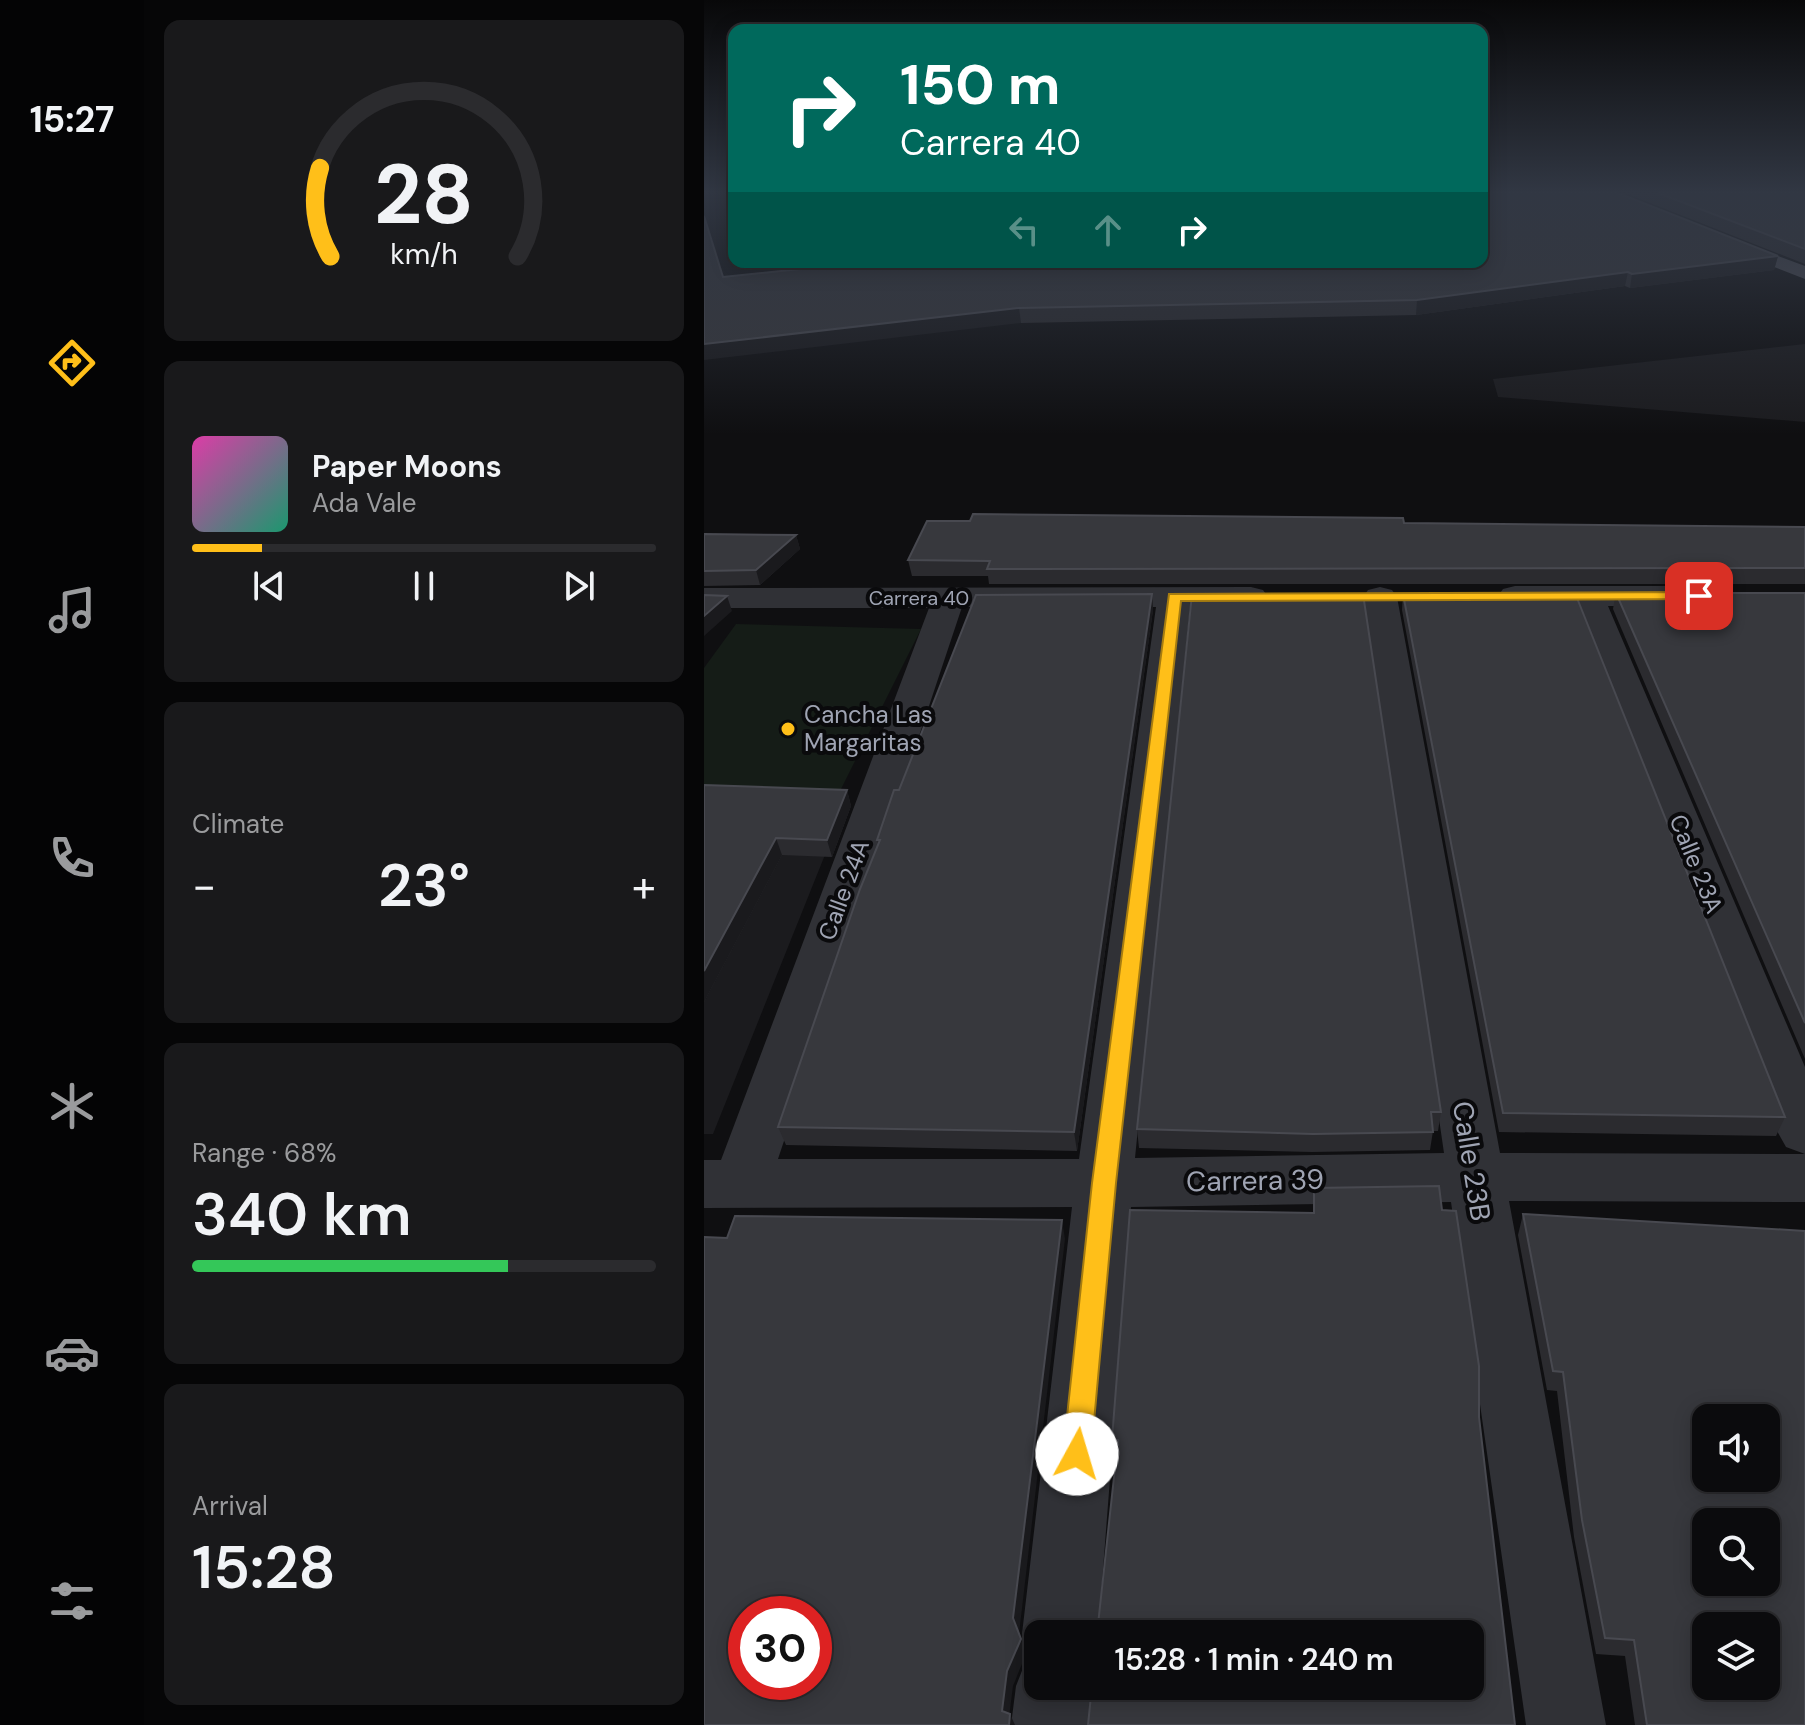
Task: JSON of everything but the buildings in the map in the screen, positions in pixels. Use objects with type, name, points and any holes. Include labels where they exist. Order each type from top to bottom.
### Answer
[{"type":"street","name":"Calle 23A","points":[[1587,596],[1805,1131]]},
{"type":"street","points":[[1492,597],[1708,596]]},
{"type":"street","points":[[1061,1620],[1104,1183],[1174,597]]},
{"type":"street","name":"Carrera 40","points":[[704,598],[1285,597]]},
{"type":"street","name":"Calle 23B","points":[[1380,597],[1566,1725]]},
{"type":"street","name":"Calle 24A","points":[[722,1184],[949,598]]},
{"type":"street","name":"Carrera 39","points":[[722,1184],[1104,1183],[1474,1177],[1805,1178]]},
{"type":"street","points":[[1051,1725],[1054,1700]]},
{"type":"shaded area","points":[[1805,344],[1805,422],[1498,397],[1493,379]]},
{"type":"shaded area","name":"Cancha Las Margaritas","points":[[736,624],[921,629],[839,793],[704,789],[704,668]]},
{"type":"shaded area","points":[[704,795],[847,800],[713,1134],[704,1134]]},
{"type":"place","name":"Cancha Las Margaritas","points":[[788,729]]},
{"type":"route","points":[[1077,1454],[1104,1183],[1174,597],[1699,596]]}]
